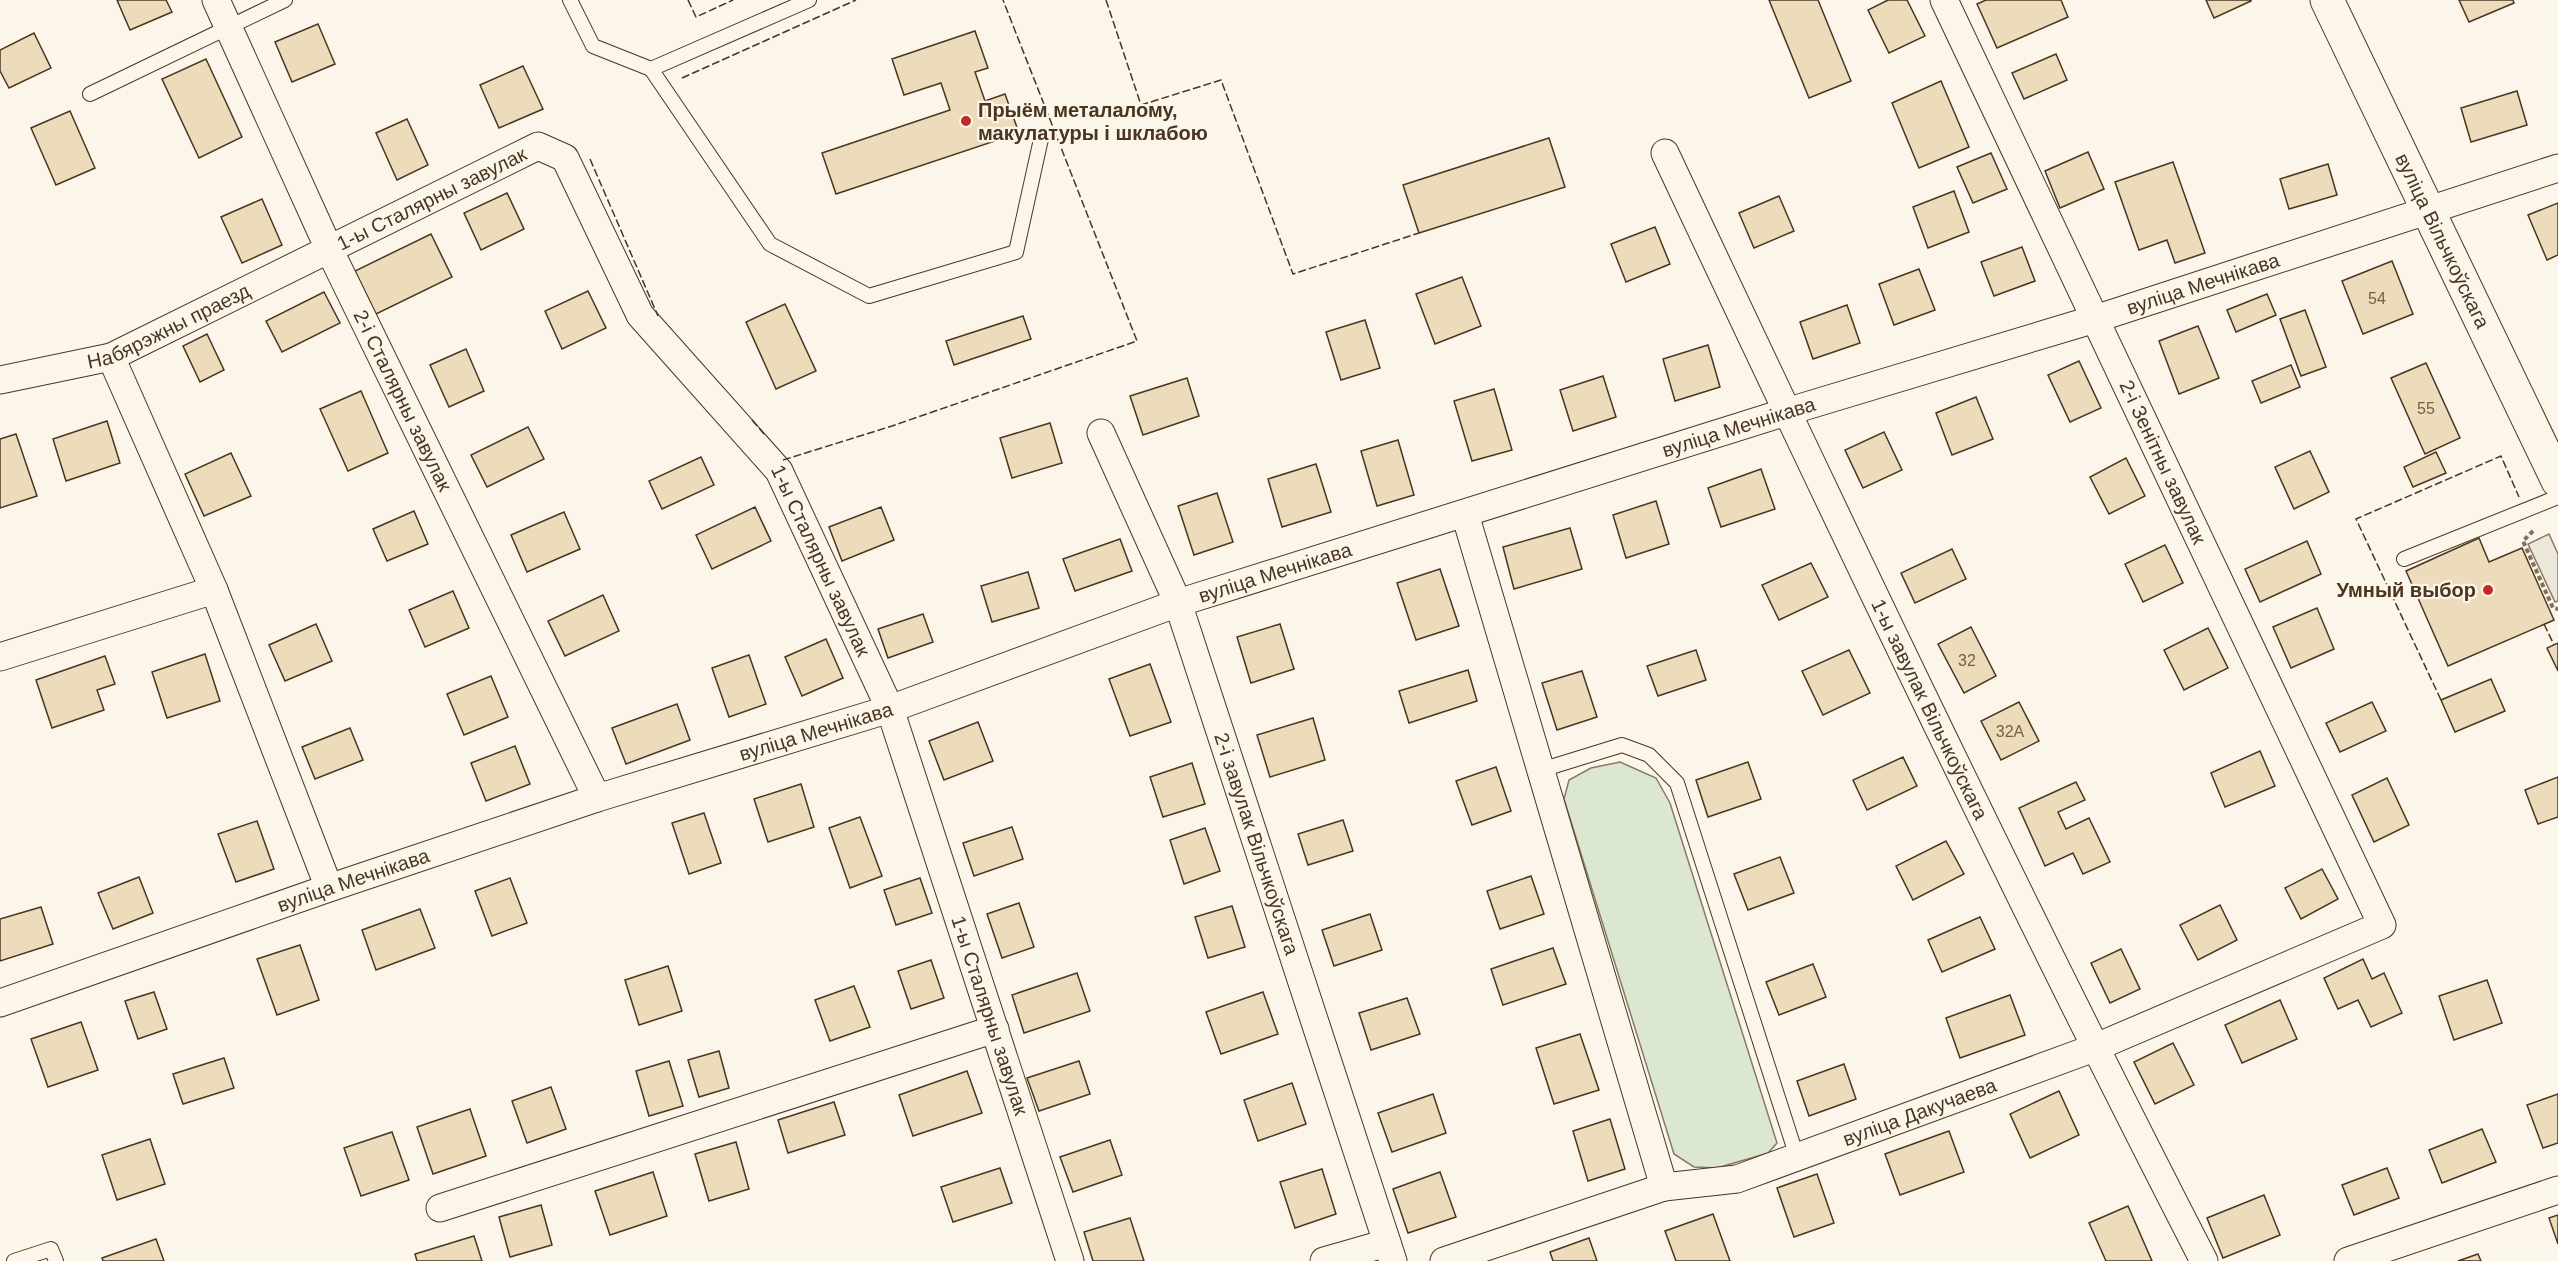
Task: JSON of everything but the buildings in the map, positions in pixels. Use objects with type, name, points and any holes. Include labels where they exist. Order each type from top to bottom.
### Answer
[{"type":"main road","name":"вуліца Вільчкоўскага","points":[[2327,0],[2558,481]]},
{"type":"street","name":"2-і Сталярны завулак","points":[[216,0],[328,249],[597,798]]},
{"type":"street","name":"2-і Зенітны завулак","points":[[1944,0],[2382,925]]},
{"type":"street","name":"1-ы Сталярны завулак","points":[[328,249],[538,146],[565,158],[640,315],[779,471],[890,709],[1070,1261]]},
{"type":"street","name":"1-ы завулак Вільчкоўскага","points":[[1665,153],[1786,411],[2094,1048],[2204,1261]]},
{"type":"street","name":"вуліца Мечнікава","points":[[0,1003],[329,888],[597,798],[890,709],[1178,603],[1786,411],[2095,319],[2558,168]]},
{"type":"street","name":"Набярэжны праезд","points":[[0,380],[111,357],[328,249]]},
{"type":"street","points":[[111,357],[214,590],[329,888]]},
{"type":"street","name":"2-і завулак Вільчкоўскага","points":[[1101,433],[1178,603],[1390,1252]]},
{"type":"street","points":[[1465,514],[1664,1187]]},
{"type":"street","points":[[0,657],[214,590]]},
{"type":"street","name":"вуліца Дакучаева","points":[[1444,1261],[1664,1187],[1737,1179],[2094,1048],[2382,925]]},
{"type":"street","points":[[440,1208],[995,1029]]},
{"type":"street","points":[[2348,1261],[2558,1190]]},
{"type":"street","points":[[1324,1261],[1390,1252]]},
{"type":"lane","points":[[90,94],[285,0]]},
{"type":"lane","points":[[570,0],[593,46],[651,69],[770,244],[869,296],[1016,252],[1041,139]]},
{"type":"lane","points":[[651,69],[809,0]]},
{"type":"lane","points":[[2404,559],[2558,497]]},
{"type":"lane","points":[[1541,770],[1622,745],[1649,755],[1677,783],[1797,1157]]},
{"type":"lane","points":[[14,1261],[51,1249],[56,1261]]},
{"type":"path","points":[[2531,508],[2538,526],[2523,542],[2553,608],[2558,609]]},
{"type":"green space","points":[[1620,762],[1656,778],[1670,803],[1777,1143],[1768,1153],[1717,1168],[1694,1167],[1674,1154],[1564,799],[1569,780],[1591,768]]},
{"type":"shaded area","points":[[2549,534],[2558,554],[2558,601],[2555,602],[2528,544]]},
{"type":"fence","points":[[688,0],[696,17],[733,0]]},
{"type":"fence","points":[[682,78],[856,0]]},
{"type":"fence","points":[[783,460],[892,426],[1137,341],[1003,0]]},
{"type":"fence","points":[[1106,0],[1141,105],[1221,80],[1293,274],[1419,233]]},
{"type":"fence","points":[[590,159],[658,316]]},
{"type":"fence","points":[[752,420],[764,434]]},
{"type":"fence","points":[[2441,700],[2356,519],[2501,456],[2519,497]]},
{"type":"fence","points":[[2544,624],[2554,645]]},
{"type":"place","name":"Прыём металалому, макулатуры і шклабою","points":[[966,121]]},
{"type":"place","name":"Умный выбор","points":[[2488,590]]}]
